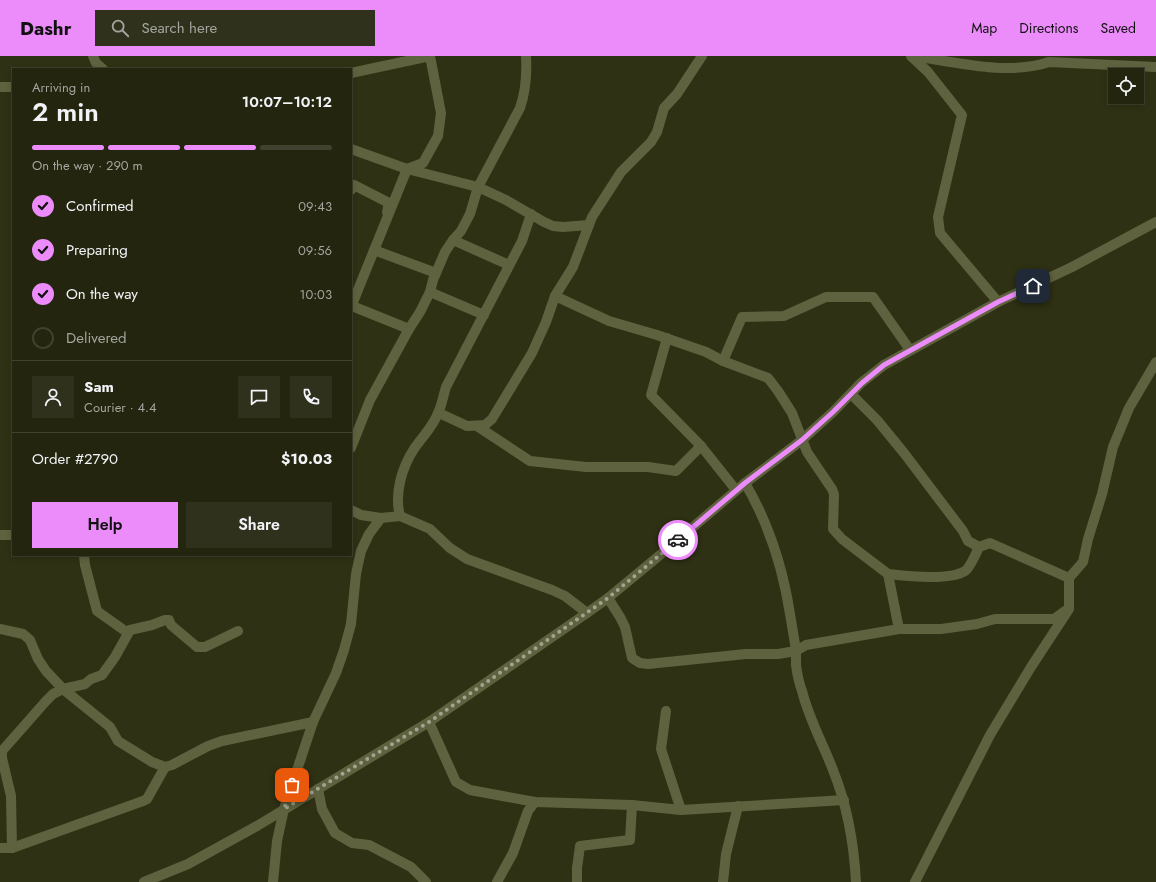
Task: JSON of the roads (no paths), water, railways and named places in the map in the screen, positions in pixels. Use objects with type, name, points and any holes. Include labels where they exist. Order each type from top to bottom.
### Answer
[{"type":"street","points":[[94,56],[96,63],[102,68]]},
{"type":"street","points":[[352,73],[430,56],[441,113],[438,136],[423,163],[407,169],[352,304]]},
{"type":"street","points":[[352,445],[370,400],[408,329],[415,320],[430,292],[445,252],[461,231],[470,214],[478,187],[520,108],[524,96],[527,75],[526,56]]},
{"type":"street","points":[[439,413],[467,426],[485,425],[492,419],[532,353],[546,322],[555,296],[573,268],[589,225],[618,176],[651,142],[657,132],[664,108],[677,94],[702,56]]},
{"type":"street","points":[[912,56],[1007,69],[1036,66],[1049,62],[1156,67]]},
{"type":"street","points":[[912,56],[928,72],[962,115],[938,217],[940,233],[998,302]]},
{"type":"street","points":[[0,87],[12,87]]},
{"type":"street","points":[[352,149],[407,169],[478,187],[506,200],[553,226],[563,227],[589,225]]},
{"type":"street","points":[[352,188],[354,185],[389,203],[374,250]]},
{"type":"street","points":[[400,516],[397,506],[398,494],[405,465],[414,449],[429,430],[439,413],[446,387],[522,241],[531,214]]},
{"type":"street","points":[[144,882],[188,864],[318,790],[429,722],[587,613],[608,598],[736,490],[802,440],[873,374],[910,350],[998,302],[1072,267],[1156,222]]},
{"type":"street","points":[[453,240],[509,265]]},
{"type":"street","points":[[374,250],[436,273]]},
{"type":"street","points":[[430,292],[484,315]]},
{"type":"street","points":[[555,296],[609,321],[667,338],[706,352],[723,361],[768,378],[792,413],[798,425],[807,452],[832,489],[834,494],[833,529],[842,539],[888,574],[917,577],[952,576],[966,570],[979,547],[990,543],[1070,578]]},
{"type":"street","points":[[723,361],[742,318],[784,316],[826,297],[873,297],[910,350]]},
{"type":"street","points":[[352,306],[408,329]]},
{"type":"street","points":[[667,338],[651,395],[701,446],[736,490]]},
{"type":"street","points":[[915,882],[990,735],[1031,667],[1069,609],[1070,578],[1083,562],[1088,539],[1102,494],[1112,447],[1129,408],[1156,362]]},
{"type":"street","points":[[851,394],[877,420],[904,452],[963,531],[968,541],[979,547]]},
{"type":"street","points":[[477,426],[530,461],[586,467],[648,467],[676,471],[701,446]]},
{"type":"street","points":[[745,483],[757,504],[767,527],[786,590],[796,652],[796,665],[802,693],[844,800],[848,815],[855,863],[856,882]]},
{"type":"street","points":[[352,510],[361,515],[381,518],[400,516],[430,529],[450,548],[467,559],[552,590],[565,596],[587,613]]},
{"type":"street","points":[[273,882],[276,841],[284,809],[313,722],[336,673],[344,650],[351,624],[356,574],[361,551],[369,534],[381,518]]},
{"type":"street","points":[[0,535],[12,536]]},
{"type":"street","points":[[84,556],[84,565],[96,611],[128,633]]},
{"type":"street","points":[[888,574],[899,629]]},
{"type":"street","points":[[608,598],[625,627],[632,658],[640,663],[648,664],[746,654],[778,654],[796,652],[806,645],[899,629],[941,629],[977,624],[995,619],[1054,619],[1069,609]]},
{"type":"street","points":[[12,848],[11,796],[2,758],[2,751],[53,694],[63,689],[85,684],[91,679],[102,676],[130,630],[152,625],[165,620],[170,620],[171,625],[197,647],[205,647],[238,631]]},
{"type":"street","points":[[0,628],[23,634],[30,640],[46,671],[63,689],[110,727],[118,742],[152,762],[165,767],[172,765],[208,746],[222,741],[313,722]]},
{"type":"street","points":[[666,711],[661,749],[681,810]]},
{"type":"street","points":[[429,722],[456,782],[470,790],[535,802],[632,805],[681,810],[844,800]]},
{"type":"street","points":[[0,848],[12,848],[146,799],[165,767]]},
{"type":"street","points":[[318,790],[322,809],[335,833],[352,843],[369,845],[411,867],[426,882]]},
{"type":"street","points":[[497,882],[513,853],[528,811],[535,802]]},
{"type":"street","points":[[577,882],[580,846],[630,840],[632,805]]},
{"type":"street","points":[[723,882],[726,854],[738,806]]}]
